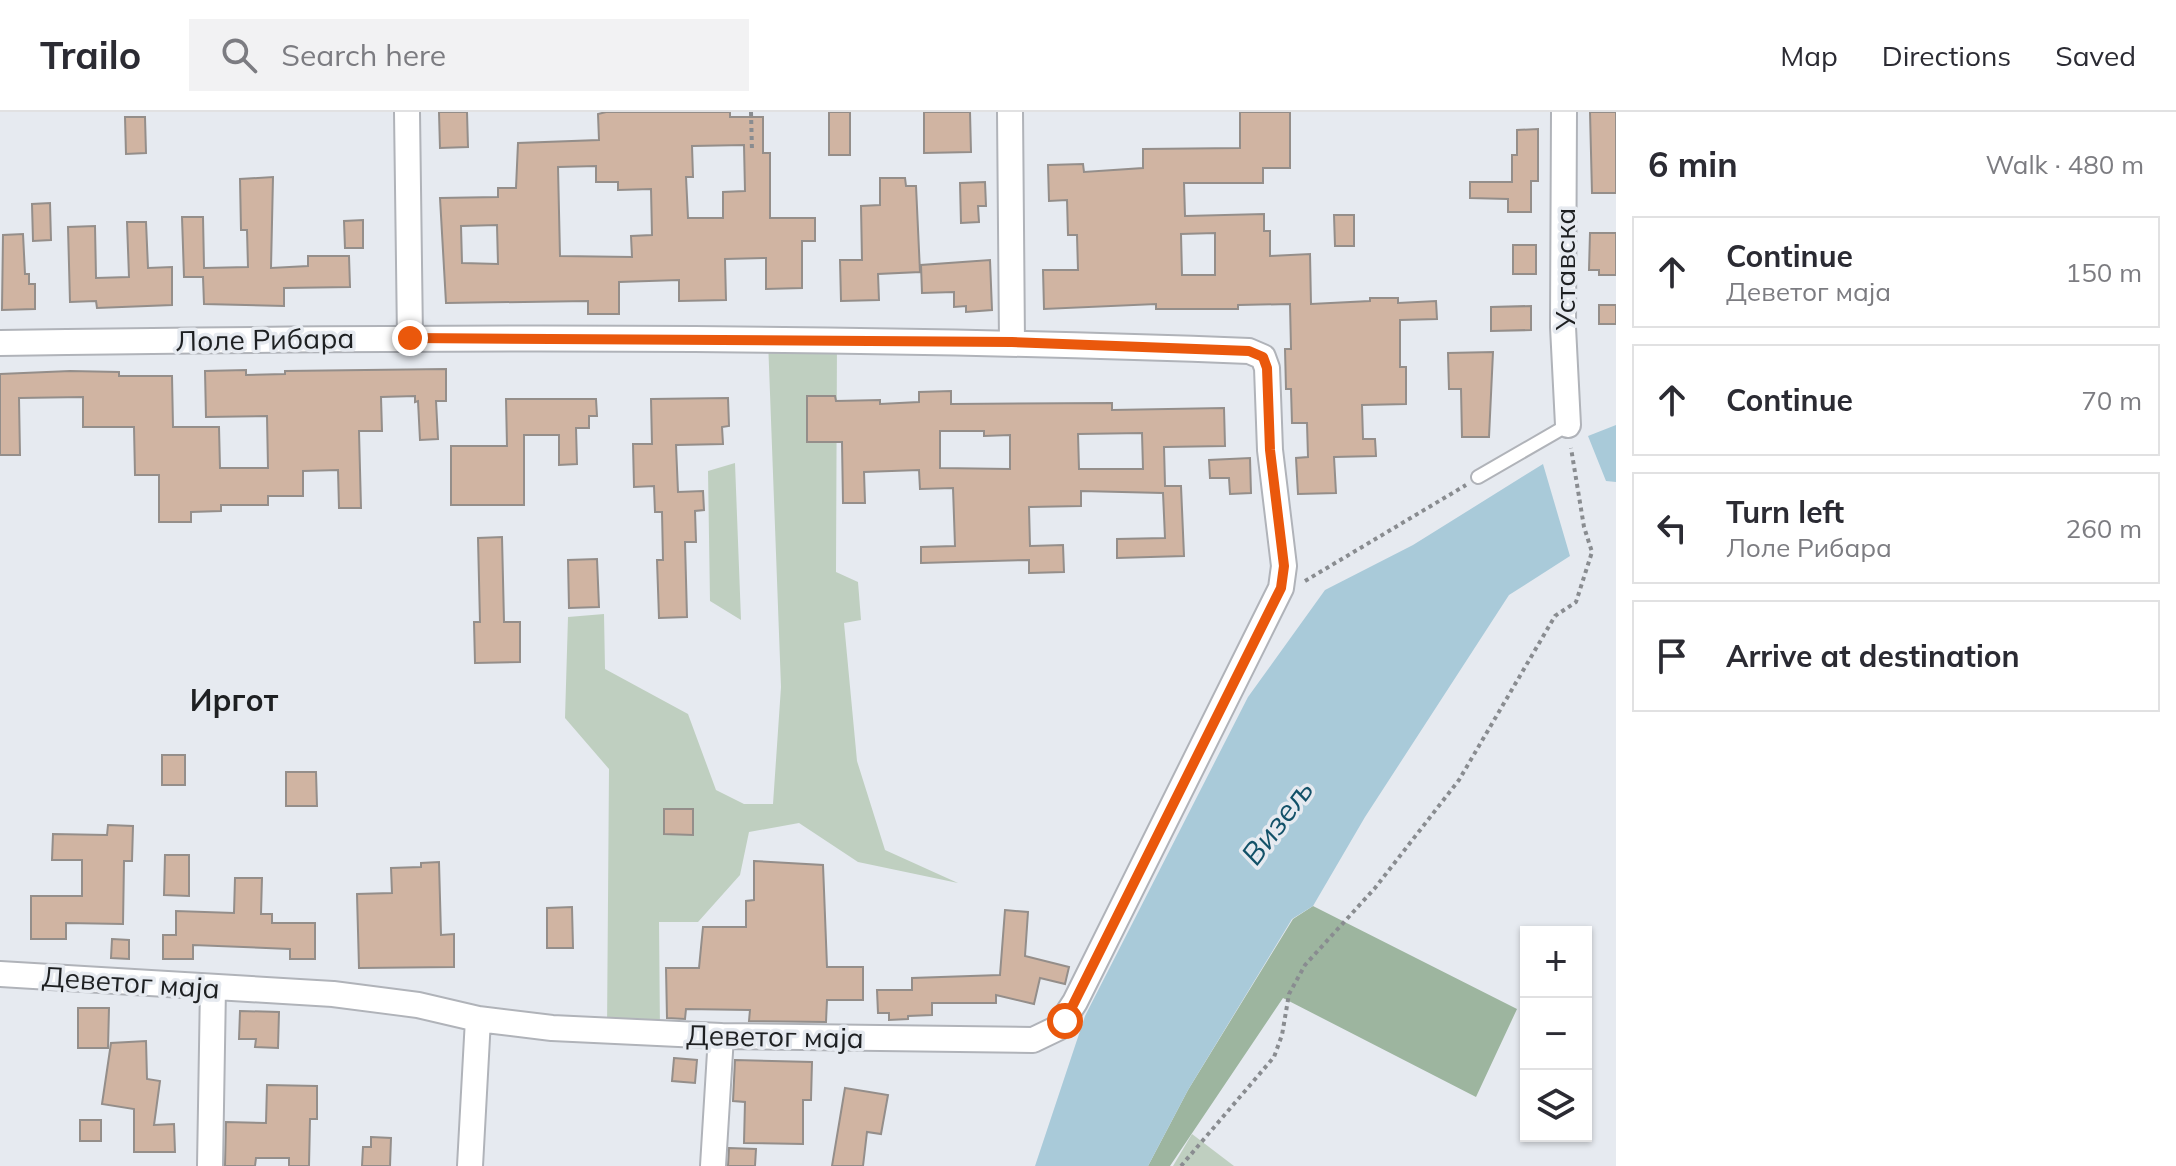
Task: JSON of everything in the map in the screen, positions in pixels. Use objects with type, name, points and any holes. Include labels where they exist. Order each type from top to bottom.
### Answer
[{"type":"street","points":[[407,112],[410,338]]},
{"type":"street","points":[[1010,112],[1012,342]]},
{"type":"street","name":"Уставска","points":[[1564,112],[1563,327],[1568,425]]},
{"type":"street","name":"Лоле Рибара","points":[[0,343],[410,338],[1012,342],[1249,351],[1263,357],[1267,368],[1270,450],[1284,566],[1281,588]]},
{"type":"street","name":"Деветог маја","points":[[0,974],[333,994],[418,1005],[478,1019],[552,1028],[721,1036],[1033,1040],[1058,1028],[1075,1002],[1281,588]]},
{"type":"street","points":[[210,1166],[213,987]]},
{"type":"street","points":[[470,1166],[478,1019]]},
{"type":"street","points":[[713,1166],[721,1036]]},
{"type":"lane","points":[[1478,477],[1568,425]]},
{"type":"path","points":[[751,112],[752,150]]},
{"type":"path","points":[[1181,1166],[1274,1057],[1282,1035],[1289,994],[1305,965],[1375,888],[1459,780],[1555,616],[1576,602],[1592,552],[1578,496],[1568,425]]},
{"type":"path","points":[[1281,588],[1293,587],[1332,566],[1478,477]]},
{"type":"green space","points":[[768,340],[837,340],[836,572],[858,582],[861,620],[844,623],[857,761],[885,850],[958,883],[858,862],[799,823],[749,832],[740,875],[698,922],[659,922],[660,1033],[607,1031],[609,769],[565,718],[568,617],[604,614],[605,669],[688,714],[716,790],[744,804],[773,804],[781,687]]},
{"type":"green space","points":[[735,463],[741,620],[710,601],[708,471]]},
{"type":"green space","points":[[1313,906],[1517,1009],[1476,1097],[1283,998],[1170,1166],[1148,1166],[1188,1090],[1293,919]]},
{"type":"green space","points":[[1192,1134],[1234,1166],[1173,1166]]},
{"type":"water","points":[[1616,425],[1616,482],[1606,481],[1588,436]]},
{"type":"water","name":"Визељ","points":[[1543,464],[1570,556],[1509,595],[1365,817],[1313,906],[1292,919],[1188,1090],[1148,1166],[1035,1166],[1085,1016],[1248,697],[1325,590],[1413,545]]},
{"type":"building","points":[[439,112],[467,112],[468,147],[440,148]]},
{"type":"building","points":[[730,112],[730,117],[763,117],[763,153],[770,153],[770,218],[815,218],[815,241],[802,241],[802,288],[766,289],[766,258],[725,259],[726,300],[679,301],[679,280],[619,282],[619,314],[588,314],[588,301],[446,303],[440,198],[498,197],[498,188],[516,188],[518,143],[599,140],[598,114]],"holes":[[[744,145],[745,191],[723,192],[723,218],[688,218],[686,177],[693,177],[692,146]],[[596,166],[596,182],[618,182],[618,190],[651,189],[652,235],[631,236],[632,257],[560,256],[558,167]],[[497,225],[498,264],[462,263],[461,226]]]},
{"type":"building","points":[[829,112],[850,112],[850,155],[829,155]]},
{"type":"building","points":[[924,112],[970,112],[971,152],[924,153]]},
{"type":"building","points":[[1240,112],[1290,112],[1290,168],[1263,168],[1263,183],[1184,183],[1185,216],[1264,214],[1264,231],[1270,231],[1270,256],[1310,254],[1311,304],[1370,301],[1370,298],[1398,298],[1398,303],[1436,301],[1437,319],[1400,320],[1400,367],[1406,367],[1406,404],[1362,405],[1363,439],[1375,439],[1376,456],[1334,457],[1336,493],[1298,494],[1296,458],[1308,457],[1307,423],[1292,423],[1291,389],[1286,389],[1285,349],[1291,349],[1290,304],[1238,305],[1238,309],[1156,309],[1156,304],[1044,309],[1043,270],[1078,270],[1077,235],[1068,235],[1067,200],[1049,201],[1048,165],[1083,164],[1084,172],[1143,168],[1143,149],[1240,148]],"holes":[[[1215,233],[1215,275],[1182,275],[1181,234]]]},
{"type":"building","points":[[1590,112],[1616,112],[1616,193],[1592,193]]},
{"type":"building","points":[[125,117],[145,117],[146,153],[126,154]]},
{"type":"building","points":[[1538,129],[1538,181],[1531,181],[1531,212],[1508,212],[1508,199],[1470,198],[1470,182],[1512,182],[1512,155],[1517,155],[1517,130]]},
{"type":"building","points":[[273,177],[271,268],[308,266],[308,256],[349,256],[350,287],[284,288],[284,306],[204,304],[203,277],[184,277],[182,217],[203,217],[204,268],[248,267],[247,230],[241,230],[240,179]]},
{"type":"building","points":[[880,178],[905,178],[906,186],[916,186],[920,272],[878,274],[879,300],[841,301],[840,260],[862,260],[861,206],[880,205]]},
{"type":"building","points":[[985,182],[986,206],[978,206],[979,222],[961,223],[960,183]]},
{"type":"building","points":[[50,203],[51,240],[33,241],[32,204]]},
{"type":"building","points":[[1334,215],[1354,215],[1354,246],[1335,246]]},
{"type":"building","points":[[363,220],[363,248],[345,248],[344,221]]},
{"type":"building","points":[[127,222],[146,222],[148,268],[172,267],[172,305],[97,308],[96,301],[70,302],[68,227],[95,226],[96,278],[129,277]]},
{"type":"building","points":[[1590,233],[1616,233],[1616,275],[1599,275],[1599,270],[1589,270]]},
{"type":"building","points":[[23,234],[25,274],[29,274],[29,284],[35,284],[35,309],[2,310],[3,235]]},
{"type":"building","points":[[1513,245],[1536,245],[1536,274],[1513,274]]},
{"type":"building","points":[[990,260],[992,310],[966,312],[966,306],[954,307],[954,292],[922,293],[921,265]]},
{"type":"building","points":[[1599,305],[1616,305],[1616,324],[1599,324]]},
{"type":"building","points":[[1531,306],[1531,330],[1491,331],[1491,307]]},
{"type":"building","points":[[1493,352],[1489,437],[1462,437],[1461,389],[1449,389],[1448,353]]},
{"type":"building","points":[[446,369],[446,401],[436,401],[438,439],[420,440],[418,401],[415,402],[415,396],[381,397],[382,431],[359,431],[361,508],[339,508],[338,470],[303,471],[303,496],[268,496],[268,505],[221,505],[221,511],[191,512],[191,522],[159,522],[159,475],[135,475],[134,427],[83,427],[83,397],[19,398],[20,455],[0,455],[0,374],[70,371],[119,372],[119,376],[172,376],[173,427],[219,427],[220,468],[268,468],[267,416],[206,417],[205,371],[246,370],[246,375],[285,374],[285,371]]},
{"type":"building","points":[[951,391],[951,404],[1112,403],[1112,410],[1224,408],[1225,446],[1164,447],[1165,486],[1181,486],[1184,556],[1117,558],[1117,539],[1165,538],[1163,493],[1081,491],[1081,506],[1029,507],[1030,546],[1063,545],[1064,572],[1029,573],[1029,560],[921,563],[921,547],[955,546],[953,488],[920,489],[919,470],[864,472],[865,503],[843,503],[842,442],[807,442],[807,396],[835,396],[836,401],[880,400],[880,404],[919,402],[919,392]],"holes":[[[940,431],[984,431],[984,436],[1010,435],[1010,469],[940,468]],[[1142,433],[1143,469],[1079,469],[1078,434]]]},
{"type":"building","points":[[728,398],[729,426],[722,427],[723,444],[676,445],[678,492],[703,491],[704,510],[695,511],[696,542],[685,542],[687,617],[659,618],[657,560],[663,560],[662,512],[655,512],[654,486],[634,487],[633,444],[652,444],[651,399]]},
{"type":"building","points":[[506,399],[596,399],[597,416],[589,416],[589,428],[576,428],[577,464],[559,465],[559,435],[524,435],[524,505],[451,505],[451,446],[507,446]]},
{"type":"building","points":[[1250,458],[1251,493],[1230,494],[1229,478],[1210,478],[1209,460]]},
{"type":"building","points":[[502,537],[504,622],[520,622],[520,662],[475,663],[474,622],[480,622],[478,538]]},
{"type":"building","points":[[597,559],[599,607],[569,608],[568,560]]},
{"type":"building","points":[[162,755],[185,755],[185,785],[162,785]]},
{"type":"building","points":[[286,772],[316,772],[317,806],[286,806]]},
{"type":"building","points":[[664,809],[693,809],[693,835],[664,834]]},
{"type":"building","points":[[108,825],[133,826],[132,861],[124,861],[123,924],[66,923],[66,939],[31,939],[31,896],[82,896],[82,860],[52,860],[53,834],[107,835]]},
{"type":"building","points":[[165,855],[189,855],[189,896],[164,895]]},
{"type":"building","points":[[754,861],[823,865],[827,967],[863,967],[863,1000],[827,1000],[826,1022],[749,1021],[750,1010],[686,1009],[685,1019],[667,1018],[666,968],[699,968],[703,927],[746,927],[746,901],[754,900]]},
{"type":"building","points":[[439,862],[441,935],[454,934],[454,967],[359,968],[357,894],[392,893],[391,868],[421,867],[421,863]]},
{"type":"building","points":[[235,878],[262,878],[261,914],[272,914],[272,923],[315,923],[315,959],[290,959],[290,949],[193,945],[193,959],[163,959],[163,935],[176,935],[176,911],[234,913]]},
{"type":"building","points":[[572,907],[573,948],[547,948],[547,908]]},
{"type":"building","points":[[1005,910],[1028,912],[1025,956],[1069,967],[1065,984],[1040,978],[1034,1004],[996,995],[996,1003],[932,1003],[932,1015],[908,1016],[908,1019],[889,1020],[889,1013],[878,1013],[877,990],[912,990],[912,978],[1000,975]]},
{"type":"building","points":[[112,939],[129,940],[129,959],[111,958]]},
{"type":"building","points":[[78,1008],[109,1008],[108,1048],[78,1048]]},
{"type":"building","points":[[240,1011],[279,1012],[278,1048],[255,1047],[256,1039],[239,1039]]},
{"type":"building","points":[[146,1041],[147,1079],[160,1081],[154,1125],[174,1124],[175,1152],[134,1152],[134,1109],[102,1104],[111,1043]]},
{"type":"building","points":[[674,1058],[697,1060],[695,1083],[672,1081]]},
{"type":"building","points":[[735,1060],[812,1062],[811,1100],[803,1100],[803,1144],[744,1143],[745,1102],[733,1101]]},
{"type":"building","points":[[267,1085],[317,1086],[317,1119],[310,1119],[309,1166],[289,1166],[289,1158],[256,1158],[255,1166],[225,1166],[226,1122],[266,1123]]},
{"type":"building","points":[[845,1088],[888,1095],[881,1134],[867,1132],[863,1166],[832,1166]]},
{"type":"building","points":[[80,1120],[101,1120],[101,1141],[80,1141]]},
{"type":"building","points":[[371,1137],[391,1138],[390,1166],[362,1166],[363,1147],[371,1147]]},
{"type":"building","points":[[729,1148],[756,1149],[755,1166],[728,1166]]},
{"type":"district","name":"Иргот","points":[[234,700]]},
{"type":"route","points":[[410,338],[1012,342],[1249,351],[1263,357],[1267,368],[1270,450],[1284,566],[1281,588],[1065,1021]]}]
